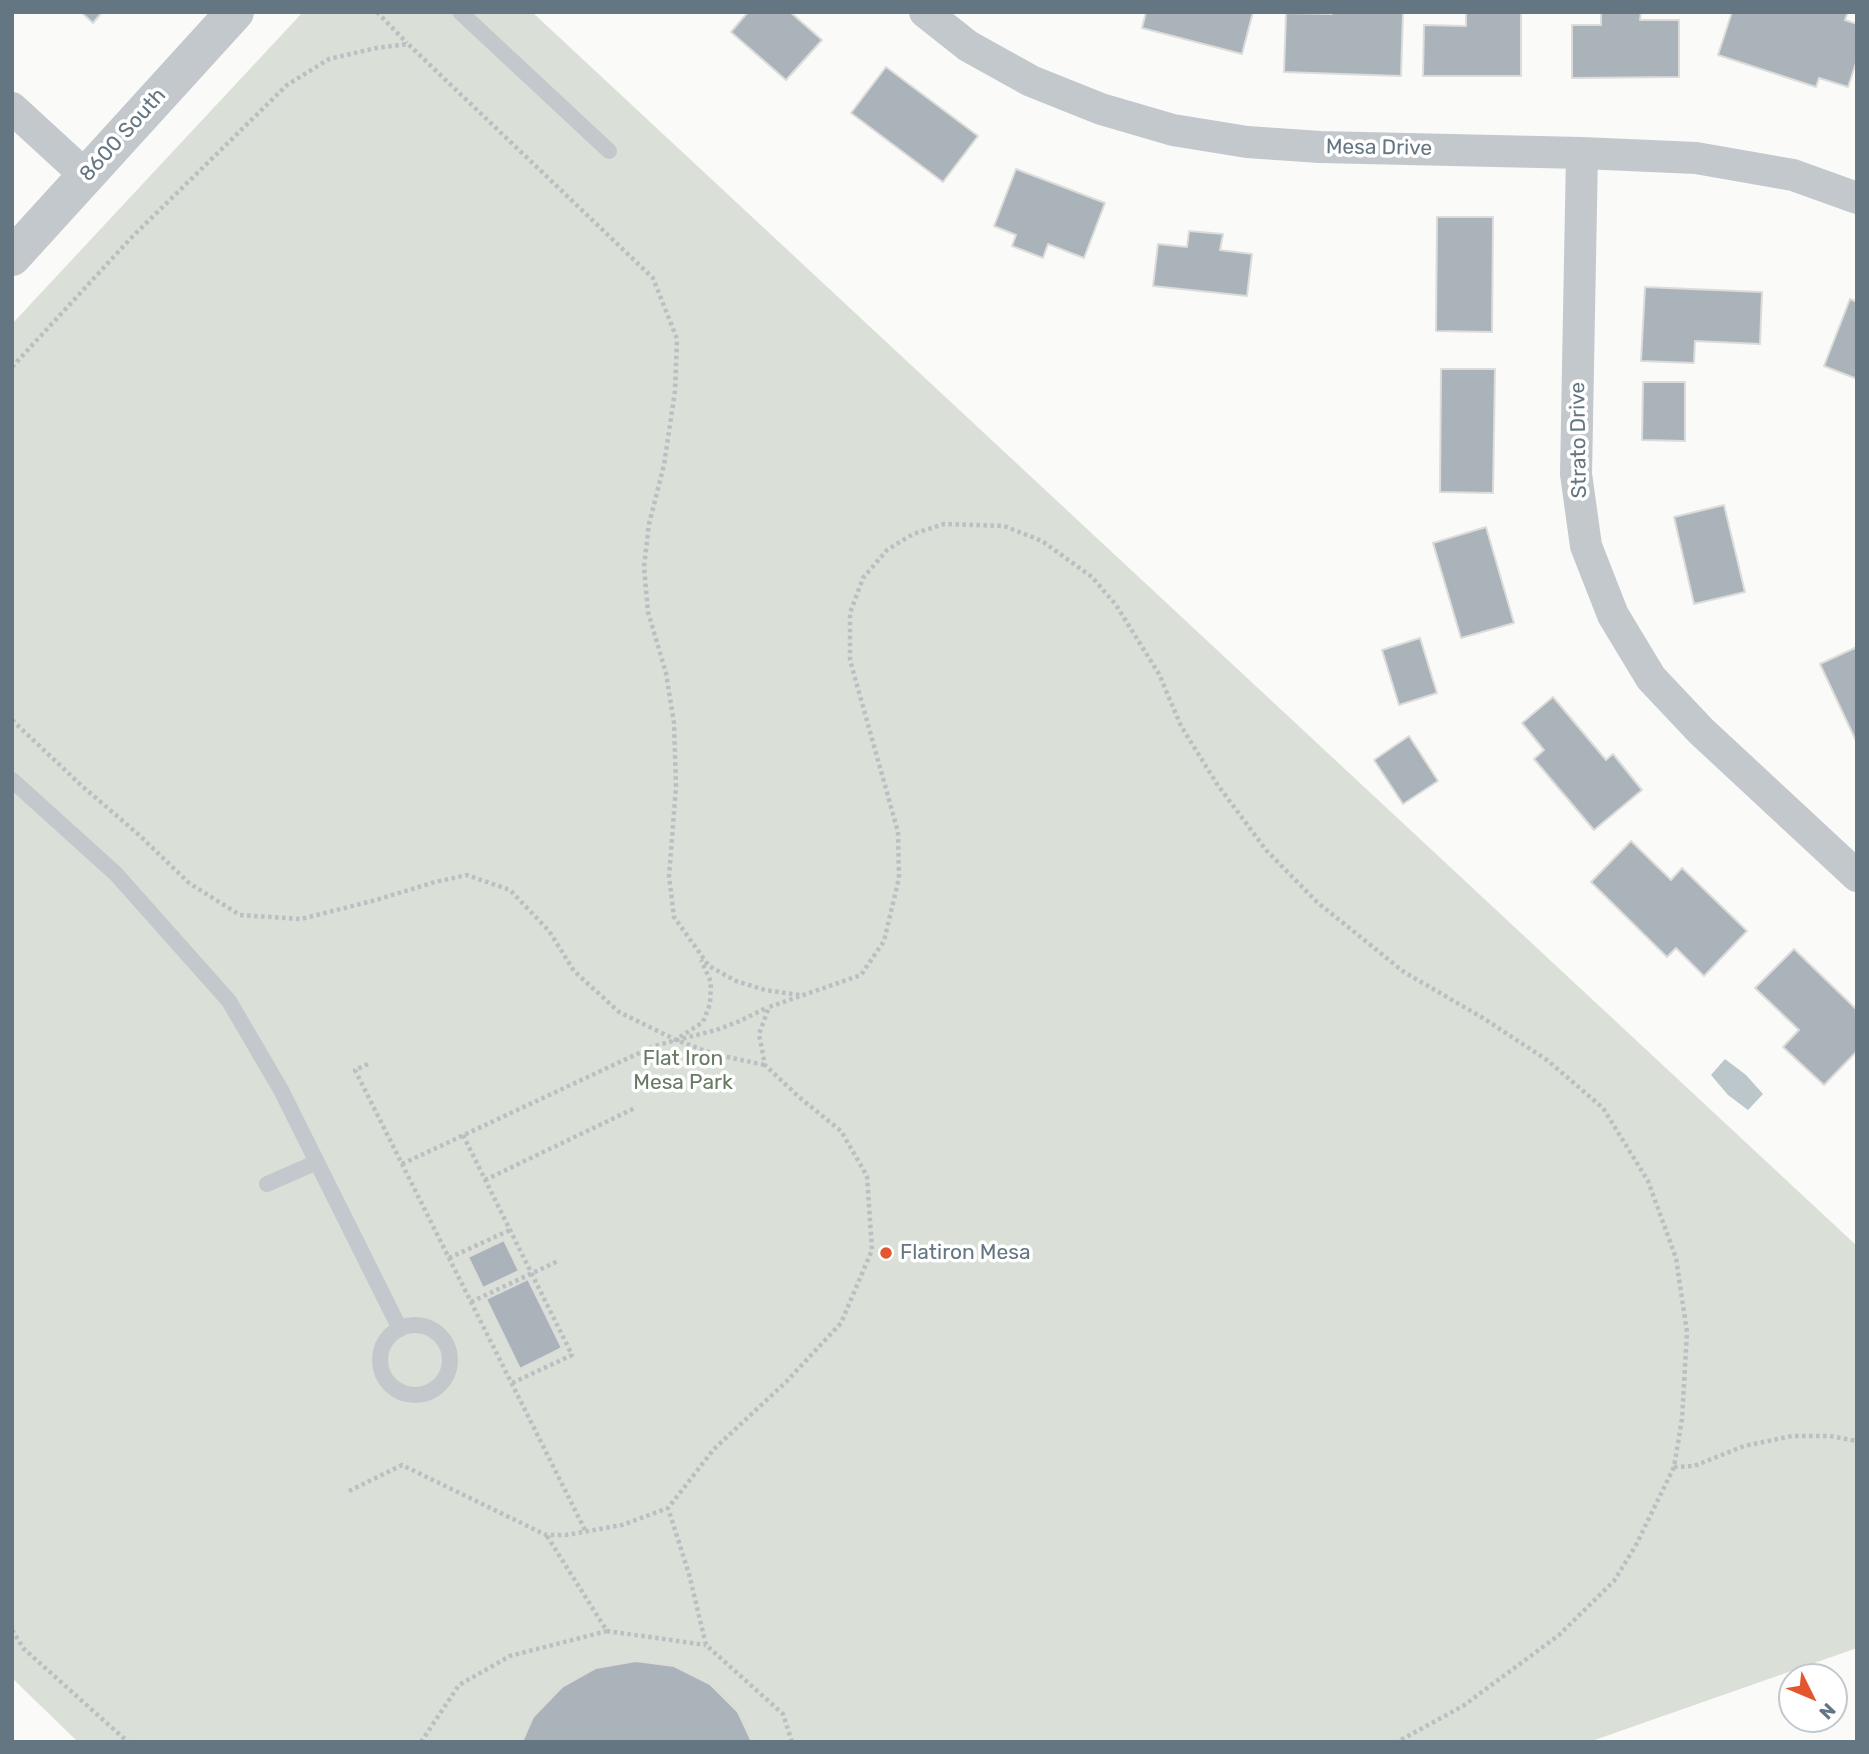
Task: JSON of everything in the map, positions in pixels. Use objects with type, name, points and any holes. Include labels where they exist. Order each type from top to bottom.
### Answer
[{"type":"street","name":"8600 South","points":[[12,257],[235,12]]},
{"type":"street","name":"Mesa Drive","points":[[925,12],[968,46],[1031,81],[1101,109],[1173,130],[1247,142],[1320,147],[1696,158],[1793,175],[1857,198]]},
{"type":"street","points":[[12,108],[86,176]]},
{"type":"street","name":"Strato Drive","points":[[1582,153],[1576,474],[1586,546],[1613,615],[1651,678],[1701,731],[1857,876]]},
{"type":"lane","points":[[460,12],[609,151]]},
{"type":"lane","points":[[12,780],[116,874],[229,1002],[281,1090],[400,1329]]},
{"type":"lane","points":[[267,1184],[316,1163]]},
{"type":"lane","points":[[418,1325],[430,1329],[440,1336],[447,1346],[449,1369],[435,1389],[425,1394],[403,1394],[386,1381],[381,1371],[381,1350],[386,1340],[400,1329],[418,1325]]},
{"type":"path","points":[[377,12],[653,278],[677,339],[673,404],[664,465],[649,524],[644,567],[648,612],[666,673],[674,723],[676,786],[669,876],[674,916],[709,966],[736,981],[765,990],[801,995]]},
{"type":"path","points":[[12,367],[132,237],[287,85],[329,60],[376,47],[408,44]]},
{"type":"path","points":[[402,1164],[654,1046],[716,1030],[769,1007],[861,975],[884,941],[900,878],[898,832],[850,660],[850,613],[863,578],[887,550],[913,534],[944,524],[1004,526],[1042,541],[1092,577],[1116,605],[1159,674],[1181,726],[1217,784],[1266,850],[1309,893],[1404,972],[1483,1018],[1547,1060],[1603,1108],[1648,1181],[1676,1258],[1687,1332],[1682,1419],[1674,1467],[1636,1545],[1615,1581],[1559,1634],[1463,1706],[1397,1742]]},
{"type":"path","points":[[12,720],[189,883],[240,915],[301,919],[467,875],[510,890],[549,931],[574,971],[619,1012],[676,1040],[714,1054],[765,1065],[841,1131],[867,1176],[872,1250],[841,1324],[786,1382],[714,1449],[667,1508],[622,1525],[586,1532],[546,1535],[402,1465],[349,1492]]},
{"type":"path","points":[[676,1040],[703,1022],[710,1004],[711,982],[697,950]]},
{"type":"path","points":[[765,1065],[759,1034],[769,1007]]},
{"type":"path","points":[[368,1064],[355,1070],[586,1532]]},
{"type":"path","points":[[485,1180],[635,1108]]},
{"type":"path","points":[[463,1135],[572,1355],[512,1383]]},
{"type":"path","points":[[449,1258],[510,1230]]},
{"type":"path","points":[[471,1302],[558,1261]]},
{"type":"path","points":[[1674,1467],[1694,1466],[1744,1446],[1792,1436],[1830,1436],[1857,1441]]},
{"type":"path","points":[[667,1508],[689,1574],[706,1646]]},
{"type":"path","points":[[546,1535],[607,1631]]},
{"type":"path","points":[[12,1630],[24,1649],[128,1742]]},
{"type":"path","points":[[421,1742],[459,1685],[510,1656],[607,1631],[706,1646],[783,1714],[792,1742]]},
{"type":"green space","name":"Flat Iron Mesa Park","points":[[303,12],[532,12],[1857,1246],[1857,1648],[1814,1663],[1778,1663],[1778,1676],[1589,1742],[78,1742],[12,1678],[12,324]]},
{"type":"shaded area","points":[[1725,1059],[1746,1075],[1763,1094],[1748,1110],[1728,1095],[1711,1075]]},
{"type":"building","points":[[81,12],[102,12],[93,23]]},
{"type":"building","points":[[748,12],[790,12],[822,40],[786,80],[731,32]]},
{"type":"building","points":[[1146,12],[1253,12],[1242,54],[1142,28]]},
{"type":"building","points":[[1403,12],[1401,76],[1284,72],[1286,13]]},
{"type":"building","points":[[1466,12],[1521,12],[1521,76],[1423,76],[1424,25],[1466,26]]},
{"type":"building","points":[[1601,12],[1641,12],[1640,20],[1679,20],[1679,77],[1572,78],[1572,25],[1601,25]]},
{"type":"building","points":[[1732,12],[1848,12],[1845,20],[1857,24],[1857,60],[1848,87],[1819,78],[1816,87],[1718,55]]},
{"type":"building","points":[[886,67],[978,136],[943,182],[851,113]]},
{"type":"building","points":[[1016,169],[1105,203],[1084,258],[1048,244],[1043,258],[1012,246],[1016,235],[994,226]]},
{"type":"building","points":[[1437,217],[1493,217],[1492,332],[1436,331]]},
{"type":"building","points":[[1189,231],[1223,234],[1220,250],[1252,254],[1247,296],[1153,286],[1158,244],[1187,247]]},
{"type":"building","points":[[1645,287],[1762,292],[1760,344],[1695,341],[1694,363],[1641,361]]},
{"type":"building","points":[[1850,299],[1857,302],[1857,379],[1824,366]]},
{"type":"building","points":[[1441,369],[1495,369],[1493,493],[1440,492]]},
{"type":"building","points":[[1643,382],[1685,382],[1685,441],[1642,440]]},
{"type":"building","points":[[1724,505],[1745,592],[1694,604],[1674,517]]},
{"type":"building","points":[[1486,527],[1514,623],[1461,638],[1433,543]]},
{"type":"building","points":[[1420,638],[1437,693],[1399,705],[1382,650]]},
{"type":"building","points":[[1857,647],[1857,743],[1820,664]]},
{"type":"building","points":[[1553,697],[1606,760],[1613,754],[1642,790],[1594,830],[1534,759],[1544,750],[1522,723]]},
{"type":"building","points":[[1409,736],[1438,781],[1403,804],[1374,760]]},
{"type":"building","points":[[1631,841],[1671,880],[1682,868],[1747,931],[1704,976],[1676,948],[1667,957],[1591,882]]},
{"type":"building","points":[[1794,949],[1857,1010],[1857,1051],[1824,1085],[1783,1047],[1799,1030],[1755,988]]},
{"type":"building","points":[[504,1240],[519,1271],[483,1288],[468,1257]]},
{"type":"building","points":[[528,1279],[562,1348],[520,1369],[486,1299]]},
{"type":"building","points":[[636,1661],[674,1666],[710,1684],[738,1712],[752,1742],[522,1742],[533,1717],[562,1687],[596,1668]]},
{"type":"place","name":"Flatiron Mesa","points":[[886,1253]]}]
